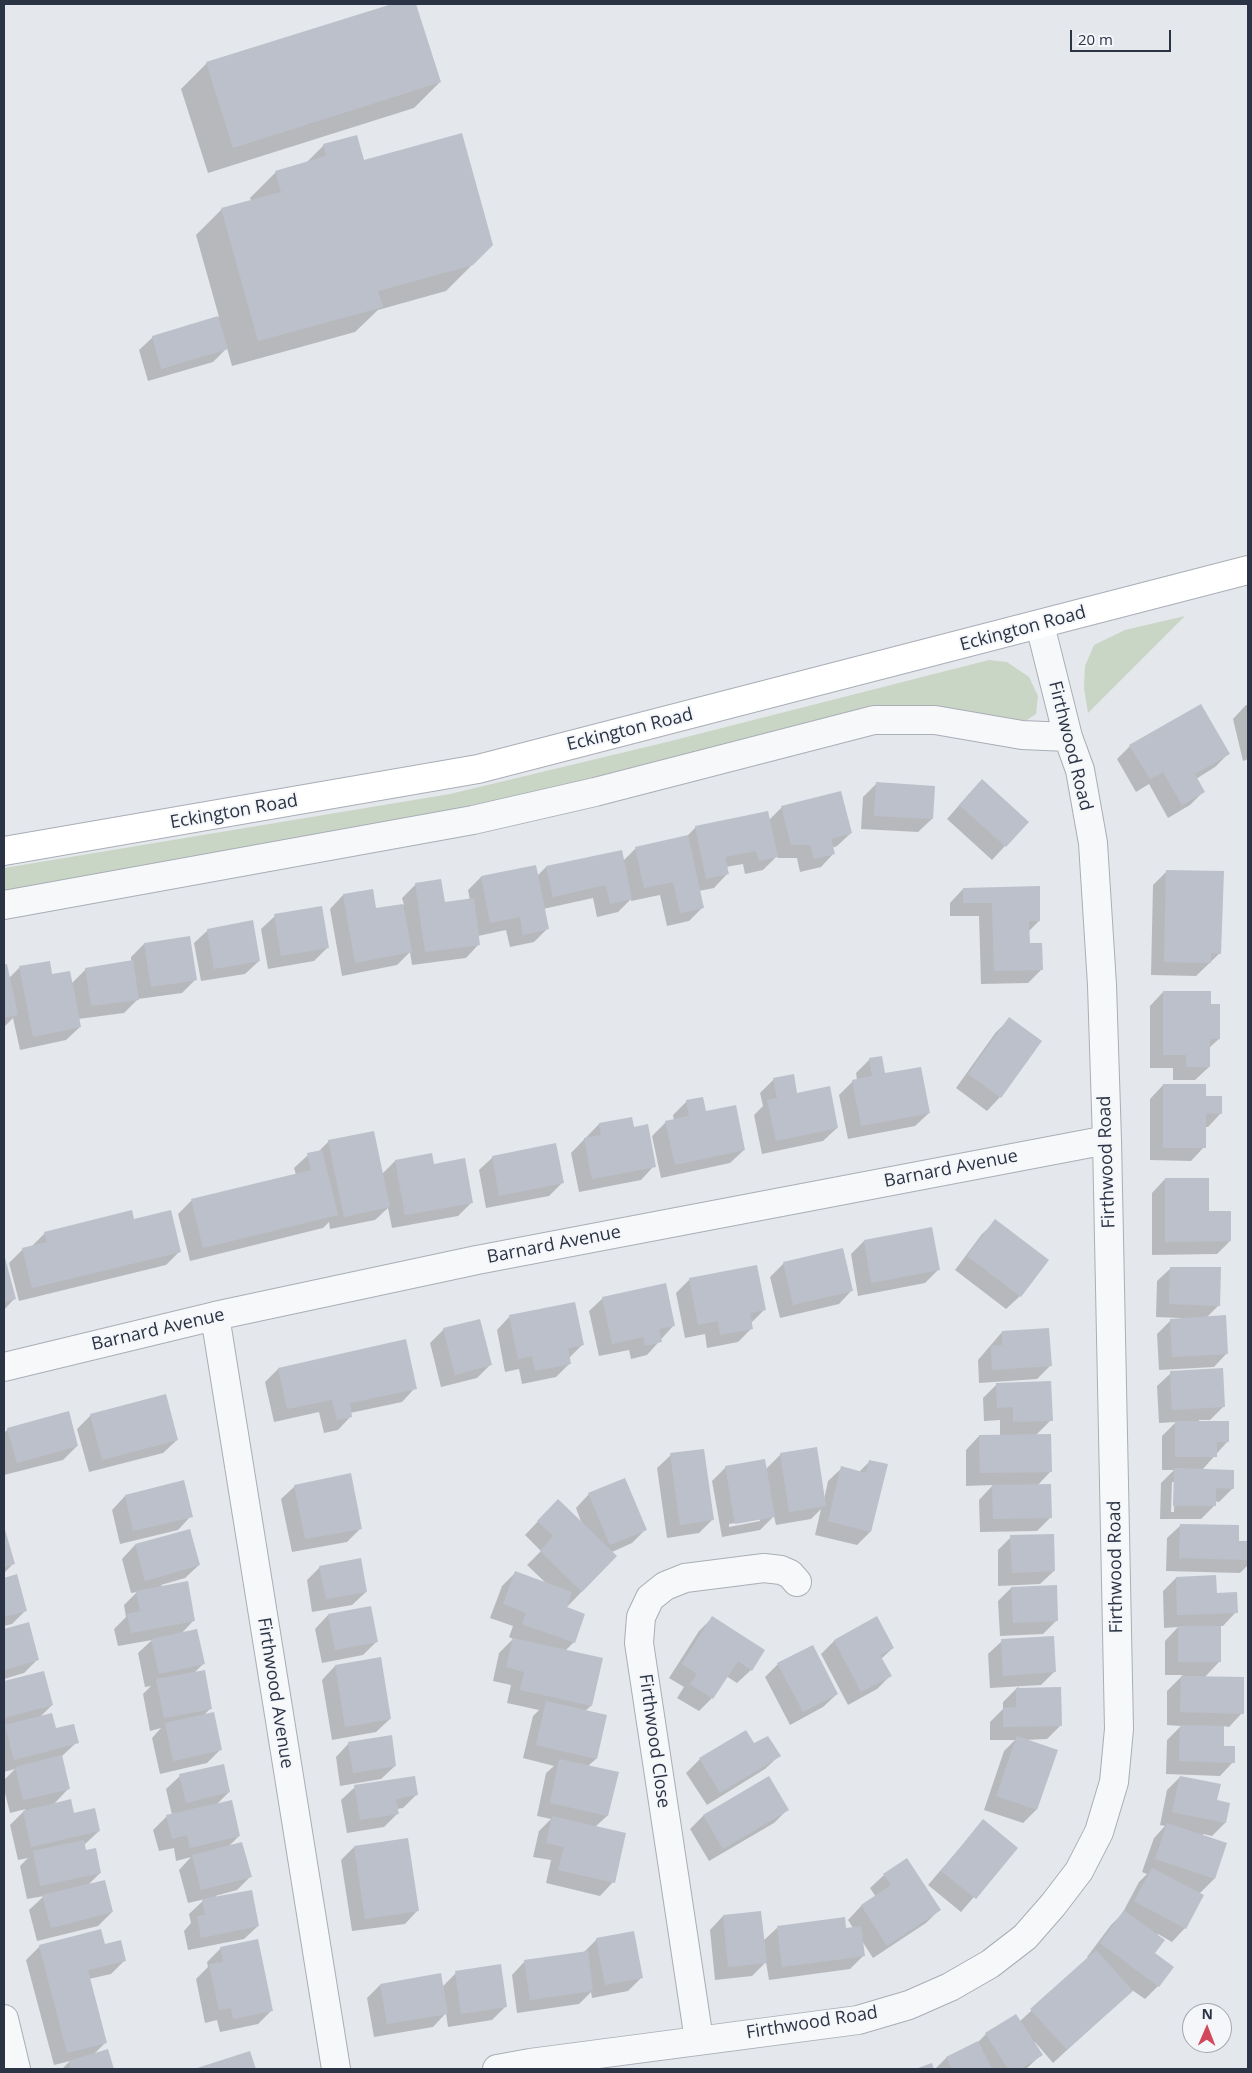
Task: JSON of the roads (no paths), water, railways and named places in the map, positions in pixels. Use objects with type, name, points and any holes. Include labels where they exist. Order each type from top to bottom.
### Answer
[{"type":"main road","name":"Eckington Road","points":[[4,851],[478,769],[1248,570]]},
{"type":"street","name":"Firthwood Road","points":[[497,2069],[699,2040],[858,2020],[910,2005],[950,1987],[990,1964],[1025,1937],[1053,1905],[1078,1871],[1099,1832],[1114,1782],[1119,1729],[1102,985],[1094,842],[1080,770],[1068,737],[1040,625]]},
{"type":"street","points":[[4,905],[473,820],[594,792],[874,720],[935,720],[1022,735],[1068,737]]},
{"type":"street","name":"Barnard Avenue","points":[[4,1367],[216,1316],[477,1260],[1107,1140]]},
{"type":"street","name":"Firthwood Avenue","points":[[216,1316],[336,2069]]},
{"type":"street","name":"Firthwood Close","points":[[699,2040],[639,1643],[641,1617],[650,1598],[665,1586],[685,1578],[764,1568],[781,1570],[790,1574],[797,1582]]},
{"type":"street","points":[[4,2019],[16,2069]]}]
